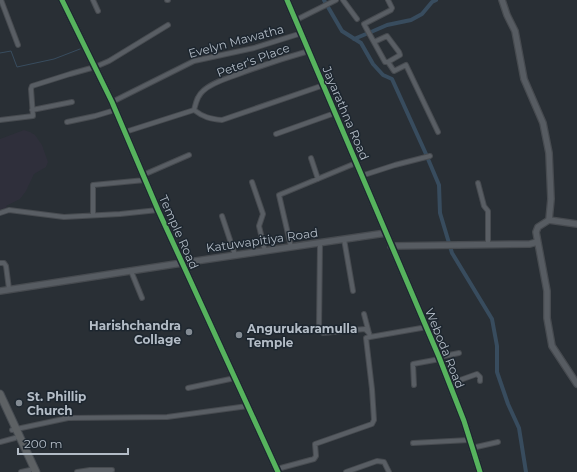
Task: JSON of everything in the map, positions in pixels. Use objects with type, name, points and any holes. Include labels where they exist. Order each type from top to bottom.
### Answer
[{"type":"highway","points":[[0,394],[32,471]]},
{"type":"highway","points":[[0,405],[14,430],[15,438],[32,471]]},
{"type":"street","points":[[1,0],[18,45]]},
{"type":"street","name":"Temple Road","points":[[62,0],[112,102],[158,210],[277,470]]},
{"type":"street","points":[[93,0],[98,11]]},
{"type":"street","name":"Jayarathna Road","points":[[288,0],[386,233]]},
{"type":"street","points":[[296,20],[336,0]]},
{"type":"street","points":[[343,0],[357,19]]},
{"type":"street","points":[[388,0],[392,8],[391,10],[364,24],[385,62],[388,62],[394,71],[406,65],[438,132]]},
{"type":"street","points":[[502,0],[507,16],[515,31],[524,79],[543,123],[549,153],[551,199],[549,220]]},
{"type":"street","points":[[0,120],[33,116],[32,86],[109,62],[168,25]]},
{"type":"street","name":"Evelyn Mawatha","points":[[112,102],[194,61],[254,48],[302,33]]},
{"type":"street","points":[[374,42],[387,36],[399,52],[400,55],[388,62]]},
{"type":"street","name":"Peter's Place","points":[[194,110],[196,100],[201,92],[226,78],[265,64],[309,51]]},
{"type":"street","points":[[125,132],[194,110],[203,116],[222,120],[324,85]]},
{"type":"street","points":[[32,110],[72,102]]},
{"type":"street","points":[[67,122],[115,110]]},
{"type":"street","points":[[276,134],[336,113]]},
{"type":"street","points":[[93,215],[93,185],[144,178],[189,155]]},
{"type":"street","points":[[361,176],[395,164],[430,156]]},
{"type":"street","points":[[311,158],[318,179]]},
{"type":"street","points":[[291,247],[279,195],[356,163]]},
{"type":"street","points":[[252,182],[263,214],[258,226],[265,251]]},
{"type":"street","points":[[478,183],[484,206],[488,211],[488,243]]},
{"type":"street","points":[[0,213],[8,210],[64,217],[158,210]]},
{"type":"street","points":[[222,216],[234,255]]},
{"type":"street","points":[[577,224],[549,220],[538,227],[536,232],[547,291],[547,318],[552,346],[577,384]]},
{"type":"street","name":"Katuwapitiya Road","points":[[0,291],[131,270],[386,233]]},
{"type":"street","name":"Weboda Road","points":[[386,233],[439,358],[472,448],[479,472]]},
{"type":"street","points":[[344,239],[353,291]]},
{"type":"street","points":[[391,246],[488,243],[530,244],[537,242]]},
{"type":"street","points":[[320,243],[319,329],[323,333],[365,330],[370,335]]},
{"type":"street","points":[[0,263],[4,263],[6,266],[9,289]]},
{"type":"street","points":[[131,270],[142,298]]},
{"type":"street","points":[[364,314],[370,335]]},
{"type":"street","points":[[277,470],[314,459],[316,456],[315,444],[372,424],[374,420],[372,389],[366,338],[370,335],[426,327]]},
{"type":"street","points":[[414,385],[413,364],[459,353]]},
{"type":"street","points":[[449,384],[477,374],[480,377],[480,380]]},
{"type":"street","points":[[188,388],[235,378]]},
{"type":"street","points":[[14,430],[68,418],[166,417],[248,406]]},
{"type":"street","points":[[0,442],[15,438]]},
{"type":"street","points":[[413,443],[469,440]]},
{"type":"street","points":[[472,448],[498,442]]},
{"type":"street","points":[[346,472],[378,461],[384,462],[389,472]]},
{"type":"street","points":[[77,472],[90,470],[112,470]]},
{"type":"street","points":[[21,472],[32,471]]},
{"type":"shaded area","points":[[24,130],[35,135],[42,145],[48,162],[46,167],[34,174],[26,191],[20,199],[6,206],[9,210],[0,213],[0,139]]},
{"type":"waterway","points":[[371,32],[387,25],[411,20],[422,14],[432,2],[436,0]]},
{"type":"waterway","points":[[328,7],[342,31],[361,43],[373,64],[383,75],[392,79],[426,154]]},
{"type":"waterway","points":[[354,39],[366,34]]},
{"type":"waterway","points":[[0,53],[11,51],[17,67],[54,59],[80,49]]},
{"type":"waterway","points":[[428,159],[439,185],[440,213],[452,253],[492,319],[497,346],[497,372],[508,404],[519,428],[526,472]]},
{"type":"cycle path","points":[[62,0],[112,102],[158,210],[278,472]]},
{"type":"cycle path","points":[[287,0],[439,357],[464,421],[480,472]]},
{"type":"place","name":"Harishchandra Collage","points":[[189,332]]},
{"type":"place","name":"Angurukaramulla Temple","points":[[239,335]]},
{"type":"place","name":"St. Phillip Church","points":[[19,403]]}]
